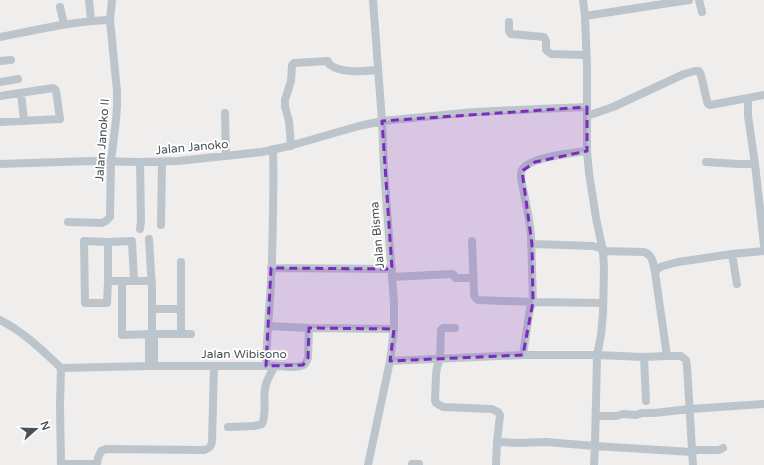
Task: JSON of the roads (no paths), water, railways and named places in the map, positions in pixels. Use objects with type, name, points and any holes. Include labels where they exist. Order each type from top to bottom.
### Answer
[{"type":"street","points":[[89,0],[91,21]]},
{"type":"street","name":"Jalan Janoko II","points":[[68,222],[102,223],[108,219],[110,214],[111,161],[117,106],[117,91],[110,20],[112,0]]},
{"type":"street","name":"Jalan Bisma","points":[[368,465],[390,361],[394,329],[394,303],[373,0]]},
{"type":"street","points":[[583,0],[588,85],[587,151],[591,184],[603,251],[604,269],[604,303],[601,335],[597,355],[596,446],[594,465]]},
{"type":"street","points":[[585,16],[689,0]]},
{"type":"street","points":[[699,0],[702,12]]},
{"type":"street","points":[[60,8],[64,24]]},
{"type":"street","points":[[0,37],[64,24],[110,20]]},
{"type":"street","points":[[509,22],[509,31],[511,34],[544,37],[546,41],[546,50],[551,54],[586,55]]},
{"type":"street","points":[[0,61],[11,60]]},
{"type":"street","points":[[291,146],[289,120],[285,107],[285,100],[291,81],[292,65],[328,61],[328,64],[331,67],[347,71],[378,70]]},
{"type":"street","points":[[587,116],[613,107],[684,74],[695,71],[699,71],[701,75],[707,101],[710,105],[764,96]]},
{"type":"street","points":[[0,82],[18,79]]},
{"type":"street","points":[[0,96],[53,88],[56,91],[60,118],[0,122]]},
{"type":"street","points":[[21,93],[24,120]]},
{"type":"street","points":[[748,98],[748,116],[764,245]]},
{"type":"street","name":"Jalan Janoko","points":[[0,164],[91,161],[178,161],[262,152],[291,146],[348,129],[382,121],[482,112],[587,107]]},
{"type":"street","points":[[225,112],[226,156]]},
{"type":"street","points":[[266,366],[271,268],[273,149]]},
{"type":"street","points":[[523,355],[530,308],[533,302],[532,244],[522,183],[522,171],[530,164],[560,154],[587,151]]},
{"type":"street","points":[[140,162],[140,229]]},
{"type":"street","points":[[162,162],[162,225]]},
{"type":"street","points":[[706,162],[755,164]]},
{"type":"street","points":[[150,239],[152,334],[149,339],[152,366]]},
{"type":"street","points":[[108,242],[107,303],[84,303],[84,241],[132,242],[134,281]]},
{"type":"street","points":[[472,241],[474,296],[478,300],[604,303]]},
{"type":"street","points":[[532,244],[593,246],[600,248],[603,251],[646,252],[651,257],[655,272],[667,356]]},
{"type":"street","points":[[655,272],[659,268],[668,264],[732,254],[764,251]]},
{"type":"street","points":[[732,254],[737,284]]},
{"type":"street","points":[[181,262],[182,334]]},
{"type":"street","points":[[271,268],[452,274],[455,278],[473,278]]},
{"type":"street","points":[[122,281],[122,334],[191,334]]},
{"type":"street","points":[[108,282],[152,281]]},
{"type":"street","points":[[152,310],[181,309]]},
{"type":"street","points":[[0,320],[24,335],[45,352],[61,368],[61,464],[97,463],[101,451],[106,449],[208,449],[211,447],[212,442],[214,366]]},
{"type":"street","points":[[268,326],[394,329]]},
{"type":"street","name":"Jalan Wibisono","points":[[61,368],[152,366],[295,366],[305,364],[309,355],[309,328]]},
{"type":"street","points":[[455,328],[441,329],[440,359],[436,375],[435,400],[436,403],[442,407],[492,408],[500,415],[496,465]]},
{"type":"street","points":[[390,361],[523,355],[597,355],[644,357],[681,356],[686,360],[693,465]]},
{"type":"street","points":[[644,357],[646,401]]},
{"type":"street","points":[[228,427],[254,426],[262,424],[264,421],[264,396],[266,382],[275,366]]},
{"type":"street","points":[[596,416],[616,416],[623,414],[636,415],[642,413],[764,404]]},
{"type":"street","points":[[497,442],[546,442],[692,451],[719,450],[723,448]]}]
